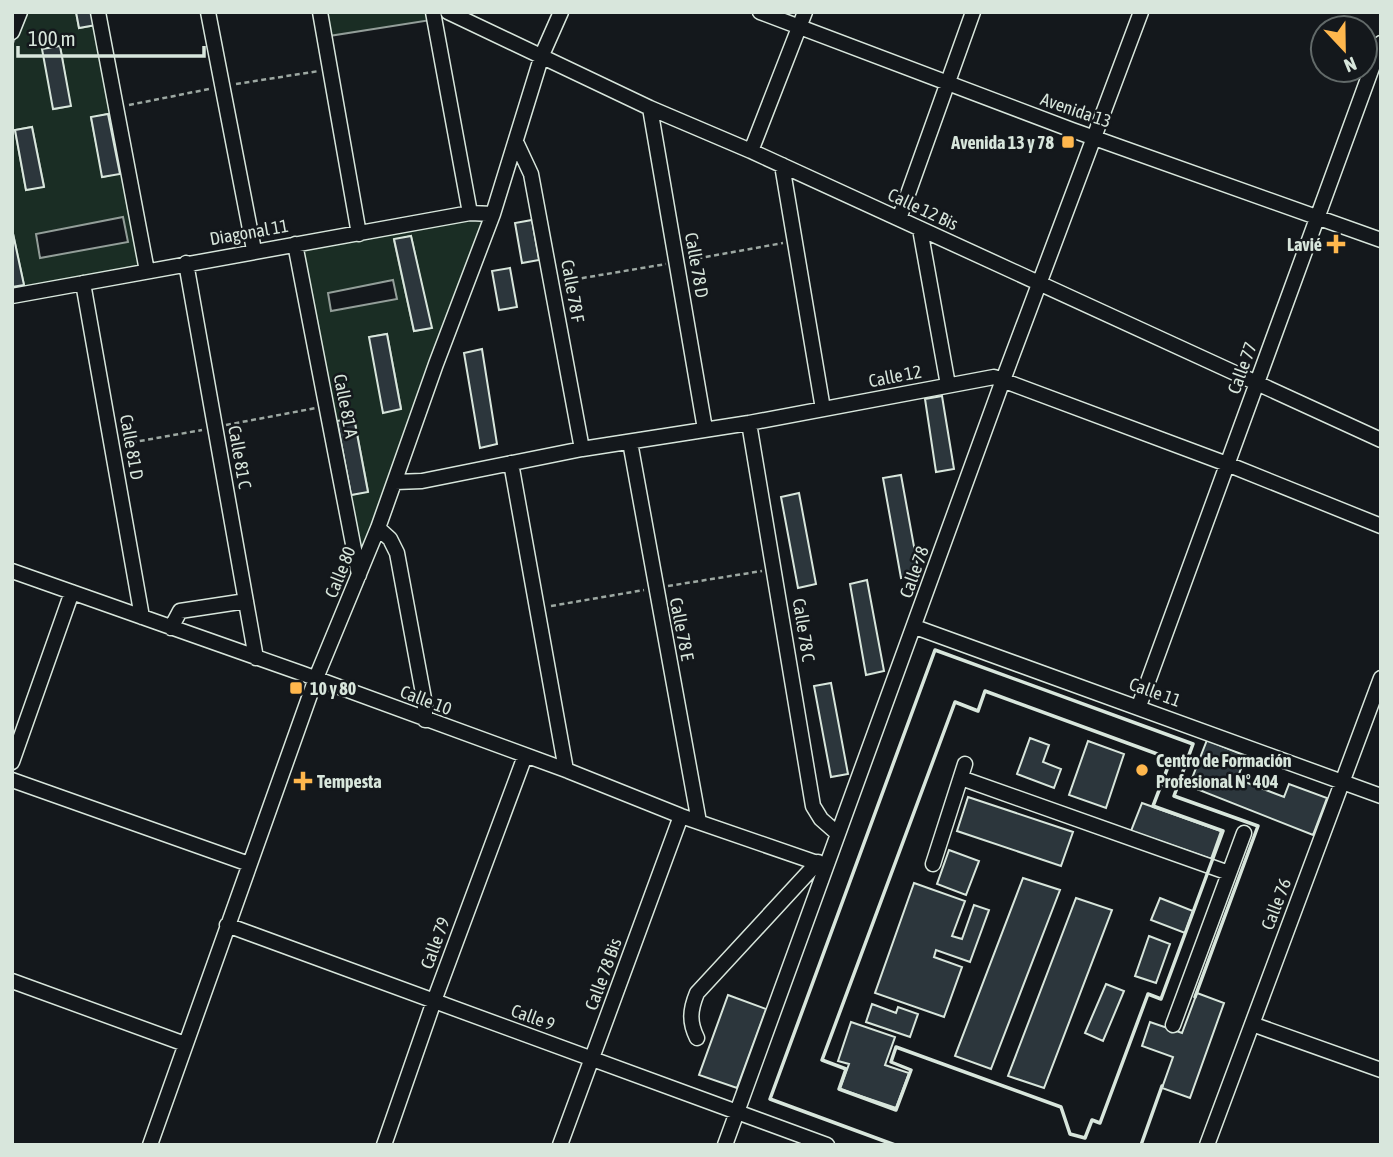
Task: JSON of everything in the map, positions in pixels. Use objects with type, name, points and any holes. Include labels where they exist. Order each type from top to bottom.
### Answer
[{"type":"street","points":[[98,12],[147,271]]},
{"type":"street","points":[[208,12],[254,250]]},
{"type":"street","points":[[320,12],[359,234]]},
{"type":"street","points":[[433,12],[470,213]]},
{"type":"street","name":"Calle 12 Bis","points":[[448,12],[650,108],[782,165],[1381,440]]},
{"type":"street","name":"Calle 80","points":[[150,1145],[316,678],[378,528],[493,214],[517,144],[542,55],[561,12]]},
{"type":"street","name":"Avenida 13","points":[[760,12],[1095,138],[1381,240]]},
{"type":"street","points":[[751,151],[805,12]]},
{"type":"street","points":[[899,219],[973,12]]},
{"type":"street","name":"Calle 78","points":[[725,1145],[822,864],[838,834],[1003,380],[1141,12]]},
{"type":"street","name":"Calle 77","points":[[1139,706],[1381,43]]},
{"type":"street","name":"Calle 78 D","points":[[650,108],[705,429]]},
{"type":"street","name":"Calle 78 F","points":[[517,144],[531,174],[582,449]]},
{"type":"street","points":[[782,165],[823,409]]},
{"type":"street","name":"Diagonal 11","points":[[12,296],[254,250],[470,213],[493,214]]},
{"type":"street","points":[[920,229],[948,385]]},
{"type":"street","name":"Calle 81 A","points":[[295,244],[359,575]]},
{"type":"street","name":"Calle 81 C","points":[[186,263],[256,658]]},
{"type":"street","name":"Calle 81 D","points":[[83,283],[142,617]]},
{"type":"street","name":"Calle 12","points":[[395,482],[422,481],[582,449],[749,423],[994,377],[1227,464],[1381,526]]},
{"type":"street","name":"Calle 78 C","points":[[749,423],[813,806],[821,819],[838,834]]},
{"type":"street","name":"Calle 78 E","points":[[630,442],[699,822]]},
{"type":"street","points":[[511,463],[566,770]]},
{"type":"street","points":[[378,528],[390,539],[397,553],[425,704],[425,720]]},
{"type":"street","name":"Calle 10","points":[[12,571],[316,678],[566,770],[681,816],[822,864]]},
{"type":"street","points":[[12,761],[72,592]]},
{"type":"street","points":[[171,628],[180,611],[246,601]]},
{"type":"street","name":"Calle 11","points":[[915,627],[1139,706],[1381,796]]},
{"type":"street","name":"Calle 76","points":[[1207,1145],[1381,678]]},
{"type":"street","name":"Calle 79","points":[[384,1145],[525,756]]},
{"type":"street","points":[[933,864],[963,771],[1230,873]]},
{"type":"street","points":[[12,780],[249,864]]},
{"type":"street","name":"Calle 78 Bis","points":[[560,1145],[681,816]]},
{"type":"street","points":[[1173,1025],[1244,833]]},
{"type":"street","points":[[697,1038],[691,1015],[697,993],[822,864]]},
{"type":"street","name":"Calle 9","points":[[227,925],[827,1145]]},
{"type":"street","points":[[12,981],[185,1044]]},
{"type":"street","points":[[1252,1024],[1381,1070]]},
{"type":"green space","points":[[25,12],[76,12],[79,28],[96,25],[141,266],[12,290],[12,287],[24,285],[12,229],[12,46]],"holes":[[[60,46],[70,106],[54,109],[43,49]],[[108,114],[119,173],[103,177],[91,118]],[[32,127],[44,186],[26,190],[15,130]],[[123,217],[128,242],[40,258],[36,234]]]},
{"type":"green space","points":[[327,12],[429,12],[431,20],[329,36]]},
{"type":"green space","points":[[493,214],[359,575],[295,244]],"holes":[[[411,236],[431,328],[414,331],[394,240]],[[393,280],[397,299],[331,311],[328,293]],[[387,334],[401,409],[370,337]],[[354,418],[368,491],[351,495],[337,422]]]},
{"type":"building","points":[[76,12],[94,12],[96,25],[79,28]]},
{"type":"building","points":[[60,46],[71,106],[53,109],[42,49]]},
{"type":"building","points":[[108,114],[120,174],[102,177],[91,117]]},
{"type":"building","points":[[32,127],[44,187],[26,190],[15,130]]},
{"type":"building","points":[[532,220],[539,260],[522,263],[515,223]]},
{"type":"building","points":[[12,229],[24,285],[12,287]]},
{"type":"building","points":[[411,236],[432,328],[414,331],[394,239]]},
{"type":"building","points":[[510,268],[517,307],[499,310],[492,271]]},
{"type":"building","points":[[387,334],[401,409],[383,413],[369,337]]},
{"type":"building","points":[[482,349],[497,444],[480,448],[464,353]]},
{"type":"building","points":[[942,396],[954,469],[936,472],[925,399]]},
{"type":"building","points":[[354,418],[368,492],[351,495],[337,421]]},
{"type":"building","points":[[901,475],[919,574],[901,578],[883,478]]},
{"type":"building","points":[[799,493],[816,584],[798,588],[781,497]]},
{"type":"building","points":[[867,580],[884,671],[866,675],[850,584]]},
{"type":"building","points":[[831,683],[848,774],[831,777],[814,686]]},
{"type":"building","points":[[1030,738],[1049,745],[1043,762],[1061,769],[1054,788],[1017,774]]},
{"type":"building","points":[[1207,740],[1246,756],[1237,779],[1284,797],[1289,784],[1327,798],[1313,835],[1189,786]]},
{"type":"building","points":[[1088,741],[1124,754],[1106,808],[1069,795]]},
{"type":"building","points":[[968,797],[1073,832],[1061,866],[957,831]]},
{"type":"building","points":[[1142,803],[1221,831],[1211,859],[1131,831]]},
{"type":"building","points":[[949,850],[979,861],[966,895],[937,884]]},
{"type":"building","points":[[1023,878],[1060,890],[991,1069],[955,1056]]},
{"type":"building","points":[[914,883],[965,901],[952,936],[962,939],[974,905],[989,910],[970,962],[936,950],[934,957],[962,967],[944,1017],[875,993]]},
{"type":"building","points":[[1076,898],[1112,910],[1044,1088],[1008,1076]]},
{"type":"building","points":[[1160,898],[1193,911],[1185,933],[1151,920]]},
{"type":"building","points":[[1149,936],[1170,944],[1156,983],[1135,976]]},
{"type":"building","points":[[1106,984],[1124,991],[1103,1041],[1085,1033]]},
{"type":"building","points":[[1197,993],[1224,1003],[1190,1098],[1162,1088],[1173,1057],[1142,1046],[1150,1022],[1182,1033]]},
{"type":"building","points":[[728,995],[766,1009],[737,1088],[699,1075]]},
{"type":"building","points":[[872,1004],[896,1013],[898,1007],[918,1014],[910,1037],[866,1022]]},
{"type":"building","points":[[851,1022],[895,1037],[885,1065],[909,1073],[896,1108],[840,1089],[849,1064],[838,1061]]},
{"type":"wall","points":[[895,1145],[770,1099],[935,650],[1193,744],[1174,796],[1258,826],[1195,997]]},
{"type":"wall","points":[[985,691],[1171,759],[1153,806],[1223,831],[1161,999],[1148,994],[1100,1123],[1092,1120],[1085,1138],[1070,1134],[1061,1107],[896,1047],[891,1062],[911,1070],[896,1110],[839,1089],[846,1069],[822,1060],[955,702],[978,711],[985,691]]},
{"type":"wall","points":[[1141,1145],[1162,1086]]},
{"type":"place","name":"Avenida 13 y 78","points":[[1068,142]]},
{"type":"place","name":"Lavié","points":[[1336,244]]},
{"type":"place","name":"10 y 80","points":[[296,688]]},
{"type":"place","name":"Centro de Formación Profesional N° 404","points":[[1142,770]]},
{"type":"place","name":"Tempesta","points":[[303,781]]}]
